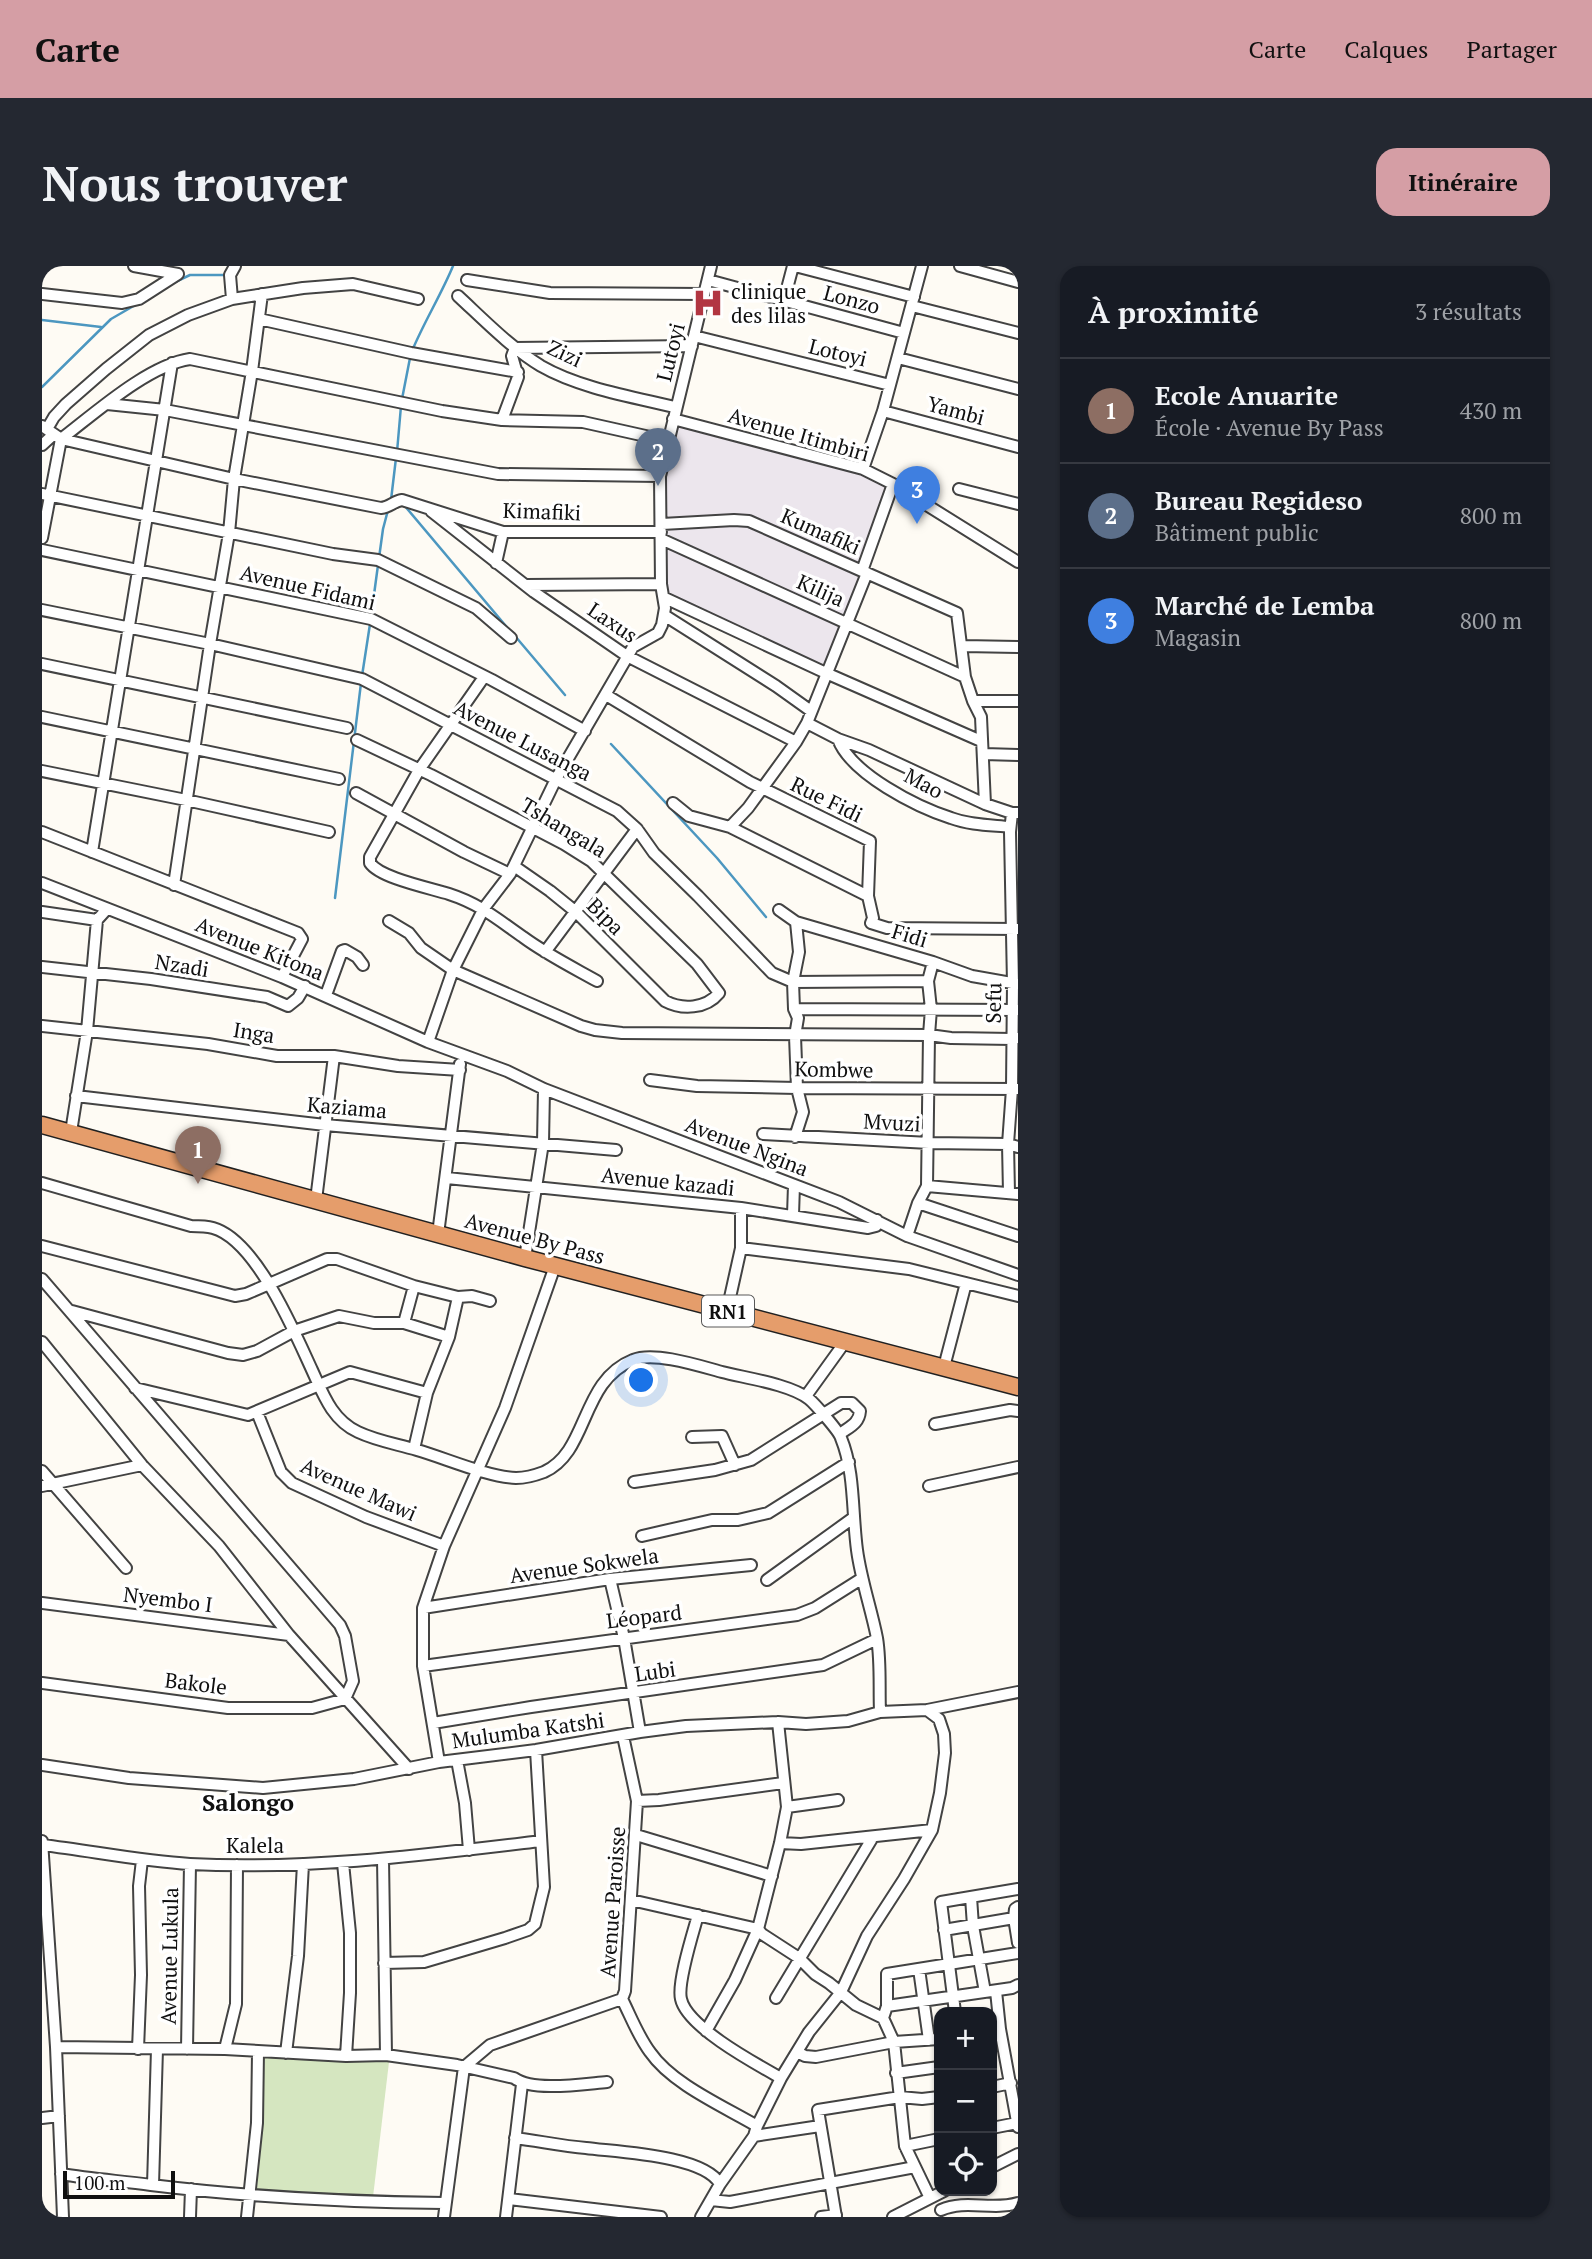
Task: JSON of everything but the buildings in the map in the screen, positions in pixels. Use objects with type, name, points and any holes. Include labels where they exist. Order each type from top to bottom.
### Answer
[{"type":"highway","name":"Avenue By Pass","points":[[42,1125],[525,1258],[1018,1387]]},
{"type":"street","points":[[42,294],[132,302],[177,274],[135,266]]},
{"type":"street","points":[[232,299],[230,275],[235,266]]},
{"type":"street","name":"Lutoyi","points":[[664,615],[665,598],[661,584],[660,476],[711,266]]},
{"type":"street","points":[[784,300],[794,266],[1018,333]]},
{"type":"street","points":[[863,469],[883,411],[922,266]]},
{"type":"street","points":[[960,266],[1018,282]]},
{"type":"street","points":[[467,280],[550,293],[704,294]]},
{"type":"street","name":"Lonzo","points":[[708,280],[904,333]]},
{"type":"street","points":[[42,538],[54,417],[106,369],[149,335],[188,315],[232,299],[303,288],[353,284],[418,299]]},
{"type":"street","points":[[174,884],[209,643],[229,533],[234,479],[262,294]]},
{"type":"street","name":"Zizi","points":[[458,296],[515,348],[543,367],[598,388],[675,407]]},
{"type":"street","points":[[259,319],[411,353],[518,372]]},
{"type":"street","name":"Lotoyi","points":[[515,348],[693,341],[890,385]]},
{"type":"street","points":[[502,420],[518,372],[512,356],[515,348]]},
{"type":"street","points":[[898,358],[1018,389]]},
{"type":"street","points":[[42,445],[51,432],[107,404],[172,363],[190,359],[437,410],[502,420],[583,422],[668,441]]},
{"type":"street","points":[[92,852],[172,363]]},
{"type":"street","points":[[107,404],[165,410],[498,474],[660,476]]},
{"type":"street","name":"Yambi","points":[[883,411],[1018,447]]},
{"type":"street","name":"Avenue Itimbiri","points":[[673,419],[863,469],[893,484],[1018,562]]},
{"type":"street","name":"Kimafiki","points":[[51,432],[234,479],[381,508],[402,500],[503,532],[662,531]]},
{"type":"street","points":[[730,827],[748,808],[796,742],[809,717],[848,623],[893,484]]},
{"type":"street","points":[[959,489],[1018,503]]},
{"type":"street","points":[[46,495],[333,554],[378,560],[475,608],[511,638]]},
{"type":"street","name":"Laxus","points":[[426,507],[496,564],[627,656],[796,742]]},
{"type":"street","name":"Kumafiki","points":[[662,531],[734,520],[749,521],[957,613],[963,646]]},
{"type":"street","name":"Kilija","points":[[662,531],[848,623],[965,677]]},
{"type":"street","points":[[496,564],[503,532]]},
{"type":"street","name":"Avenue Fidami","points":[[42,550],[371,619],[585,731]]},
{"type":"street","points":[[526,585],[661,584]]},
{"type":"street","points":[[665,598],[981,741]]},
{"type":"street","name":"Avenue Lusanga","points":[[42,610],[209,643],[362,679],[606,804],[636,829],[654,853],[772,973],[793,982]]},
{"type":"street","points":[[428,1042],[453,970],[484,908],[512,870],[556,779],[627,656],[639,642],[658,633],[664,615]]},
{"type":"street","name":"Mao","points":[[664,615],[776,686],[809,717],[838,739],[869,750],[985,804],[1015,813]]},
{"type":"street","points":[[985,804],[981,717],[965,677],[963,646],[1018,648]]},
{"type":"street","points":[[42,664],[347,728]]},
{"type":"street","points":[[484,677],[419,770],[370,857],[371,867],[484,908],[545,952],[597,981]]},
{"type":"street","name":"Rue Fidi","points":[[606,695],[761,788],[870,841],[868,896],[872,923]]},
{"type":"street","points":[[973,701],[1018,701]]},
{"type":"street","points":[[42,717],[339,779]]},
{"type":"street","name":"Mao","points":[[838,739],[842,749],[867,773],[924,808],[971,824],[1010,827]]},
{"type":"street","name":"Tshangala","points":[[357,740],[591,861],[719,990],[715,998],[691,1007],[675,1007],[665,1001]]},
{"type":"street","points":[[984,754],[1018,755]]},
{"type":"street","points":[[42,771],[329,832]]},
{"type":"street","name":"Bipa","points":[[356,793],[550,891],[576,912],[665,1001]]},
{"type":"street","points":[[673,803],[693,817],[730,827],[868,896]]},
{"type":"street","name":"Sefu","points":[[1014,1193],[1016,984],[1014,876],[1010,827],[1015,813]]},
{"type":"street","points":[[545,952],[636,829]]},
{"type":"street","points":[[42,832],[298,933],[302,939],[282,976]]},
{"type":"street","name":"Avenue Kitona","points":[[42,883],[282,976],[462,1055]]},
{"type":"street","points":[[71,1132],[87,1031],[97,920],[107,909]]},
{"type":"street","name":"Fidi","points":[[779,910],[796,922],[933,961],[972,976],[1016,984]]},
{"type":"street","points":[[42,912],[97,920]]},
{"type":"street","points":[[389,922],[409,933],[421,948],[453,970],[539,1009],[595,1030],[622,1033],[929,1035],[962,1039],[1015,1039]]},
{"type":"street","points":[[795,1137],[803,1112],[797,1088],[795,1036],[798,1018],[794,1009],[793,982],[799,952],[796,922]]},
{"type":"street","points":[[858,939],[872,923],[887,928],[1015,929]]},
{"type":"street","points":[[326,995],[342,951],[357,957],[363,965]]},
{"type":"street","points":[[907,1236],[927,1186],[931,1009],[928,981],[933,961]]},
{"type":"street","name":"Nzadi","points":[[42,967],[151,979],[267,998],[288,1006],[298,998],[305,986]]},
{"type":"street","points":[[793,982],[928,981]]},
{"type":"street","points":[[794,1009],[1015,1010]]},
{"type":"street","name":"Inga","points":[[42,1026],[208,1044],[277,1056],[334,1056],[398,1066],[460,1070]]},
{"type":"street","points":[[438,1234],[462,1055]]},
{"type":"street","name":"Avenue Ngina","points":[[462,1055],[839,1202],[907,1236],[1018,1275]]},
{"type":"street","points":[[316,1200],[334,1056]]},
{"type":"street","name":"Kombwe","points":[[650,1080],[697,1086],[1015,1089]]},
{"type":"street","points":[[525,1258],[543,1143],[544,1089]]},
{"type":"street","name":"Kaziama","points":[[76,1096],[325,1125],[615,1150]]},
{"type":"street","name":"Mvuzi","points":[[763,1134],[1013,1146]]},
{"type":"street","name":"Avenue kazadi","points":[[447,1178],[741,1208],[868,1228],[876,1226],[877,1220]]},
{"type":"street","points":[[42,1183],[191,1226],[215,1228],[234,1240],[248,1254],[269,1284],[328,1404],[340,1421],[374,1440],[414,1449],[477,1469],[516,1478],[543,1472],[558,1464],[574,1442],[603,1381],[615,1370],[637,1358],[671,1360],[784,1387],[806,1396],[840,1434],[849,1462],[861,1579],[877,1639],[880,1712]]},
{"type":"street","points":[[793,1215],[794,1185]]},
{"type":"street","points":[[927,1186],[1014,1193]]},
{"type":"street","points":[[918,1203],[1018,1236]]},
{"type":"street","points":[[727,1311],[741,1248],[741,1208]]},
{"type":"street","points":[[42,1246],[235,1296],[246,1294],[327,1259],[337,1259],[414,1286],[458,1297],[472,1296],[490,1301]]},
{"type":"street","points":[[741,1248],[909,1269],[1018,1296]]},
{"type":"street","points":[[439,1762],[423,1666],[423,1608],[444,1546],[510,1396],[555,1266]]},
{"type":"street","points":[[42,1279],[340,1625],[345,1636],[353,1681],[345,1699]]},
{"type":"street","points":[[944,1367],[966,1283]]},
{"type":"street","points":[[404,1323],[414,1286]]},
{"type":"street","points":[[414,1449],[427,1393],[449,1336],[458,1297]]},
{"type":"street","points":[[72,1311],[243,1355],[257,1351],[294,1331],[339,1316],[374,1323],[404,1323],[449,1336]]},
{"type":"street","points":[[42,1342],[142,1465],[219,1546],[289,1634],[409,1769]]},
{"type":"street","points":[[806,1396],[845,1342]]},
{"type":"street","points":[[135,1388],[248,1415],[345,1374],[357,1373],[427,1393]]},
{"type":"street","points":[[634,1482],[751,1461],[821,1414],[841,1403],[852,1403],[860,1411],[858,1421],[840,1434]]},
{"type":"street","points":[[935,1424],[1010,1410],[1018,1411]]},
{"type":"street","name":"Avenue Mawi","points":[[257,1412],[281,1472],[292,1483],[366,1517],[444,1546]]},
{"type":"street","points":[[692,1437],[722,1436],[735,1465]]},
{"type":"street","points":[[642,1536],[712,1520],[738,1521],[768,1513],[849,1462]]},
{"type":"street","points":[[47,1485],[142,1465]]},
{"type":"street","points":[[929,1486],[1018,1467]]},
{"type":"street","points":[[42,1471],[47,1485],[126,1569]]},
{"type":"street","points":[[767,1580],[853,1518]]},
{"type":"street","name":"Avenue Sokwela","points":[[423,1608],[610,1579],[751,1564]]},
{"type":"street","points":[[610,1579],[624,1638],[640,1732]]},
{"type":"street","name":"Léopard","points":[[423,1666],[804,1613],[861,1579]]},
{"type":"street","name":"Nyembo I","points":[[42,1603],[289,1634]]},
{"type":"street","name":"Lubi","points":[[433,1723],[823,1665],[877,1639]]},
{"type":"street","name":"Bakole","points":[[42,1682],[228,1708],[312,1708],[345,1699]]},
{"type":"street","name":"Mulumba Katshi","points":[[42,1765],[129,1778],[263,1788],[354,1779],[439,1762],[687,1726],[848,1721],[880,1712],[927,1710],[1018,1692]]},
{"type":"street","points":[[701,2217],[755,2131],[781,2078],[809,2032],[841,1992],[867,1936],[932,1830],[945,1753],[944,1734],[939,1719],[927,1710]]},
{"type":"street","points":[[706,2031],[735,1980],[758,1929],[780,1843],[787,1807],[778,1722]]},
{"type":"street","name":"Avenue Paroisse","points":[[464,2067],[490,2045],[622,1999],[625,1991],[637,1801],[623,1736]]},
{"type":"street","points":[[384,1963],[424,1962],[528,1930],[535,1924],[544,1887],[536,1750]]},
{"type":"street","points":[[457,1760],[465,1803],[469,1850]]},
{"type":"street","points":[[637,1801],[783,1783]]},
{"type":"street","points":[[787,1807],[838,1800]]},
{"type":"street","points":[[780,1843],[801,1844],[932,1830]]},
{"type":"street","points":[[636,1835],[772,1876]]},
{"type":"street","points":[[776,1998],[873,1837]]},
{"type":"street","name":"Kalela","points":[[42,1843],[142,1860],[190,1864],[303,1864],[343,1863],[541,1841]]},
{"type":"street","points":[[42,1843],[64,2217]]},
{"type":"street","points":[[383,1859],[386,2055]]},
{"type":"street","points":[[138,2049],[141,1975],[139,1886],[142,1860]]},
{"type":"street","points":[[343,1863],[350,1933],[350,1993],[345,2056]]},
{"type":"street","name":"Avenue Lukula","points":[[187,2049],[190,1864]]},
{"type":"street","points":[[225,2049],[236,2004],[237,1864]]},
{"type":"street","points":[[286,2053],[298,1956],[303,1864]]},
{"type":"street","points":[[954,2007],[941,1902],[1018,1889]]},
{"type":"street","points":[[971,1896],[978,1958],[990,1991],[992,2007]]},
{"type":"street","points":[[631,1900],[758,1929],[799,1958],[815,1974],[856,2005],[883,2018],[894,2042],[905,2146],[930,2198]]},
{"type":"street","points":[[1018,1907],[1015,1909],[1014,1919],[1018,1943]]},
{"type":"street","points":[[698,1915],[680,1995],[685,2007],[706,2031],[781,2078]]},
{"type":"street","points":[[944,1930],[1014,1919]]},
{"type":"street","points":[[883,2018],[887,2006],[887,1974],[1018,1953]]},
{"type":"street","points":[[797,2052],[816,2057],[894,2042],[934,2040],[919,1969]]},
{"type":"street","points":[[887,2006],[1018,1985]]},
{"type":"street","points":[[622,1999],[646,2046],[661,2066],[755,2131],[820,2126]]},
{"type":"street","points":[[997,2032],[1010,2063],[1017,2118],[997,2126]]},
{"type":"street","points":[[56,2048],[225,2049],[345,2056],[386,2055],[464,2067],[514,2078],[522,2084],[607,2082]]},
{"type":"street","points":[[153,2185],[157,2049]]},
{"type":"street","points":[[247,2217],[257,2123],[258,2052]]},
{"type":"street","points":[[444,2217],[464,2067]]},
{"type":"street","points":[[896,2073],[934,2068]]},
{"type":"street","points":[[506,2217],[522,2084]]},
{"type":"street","points":[[821,2217],[836,2216],[818,2110],[900,2097],[934,2098]]},
{"type":"street","points":[[42,2118],[59,2116]]},
{"type":"street","points":[[515,2138],[669,2159],[699,2169],[716,2178],[720,2185]]},
{"type":"street","points":[[905,2146],[934,2140]]},
{"type":"street","points":[[997,2164],[1018,2154]]},
{"type":"street","points":[[711,2200],[730,2202],[915,2167]]},
{"type":"street","points":[[61,2174],[191,2189],[346,2202],[444,2203]]},
{"type":"street","points":[[190,2217],[191,2189]]},
{"type":"street","points":[[893,2217],[934,2196]]},
{"type":"street","points":[[509,2200],[661,2217]]},
{"type":"street","points":[[941,2210],[954,2204],[993,2212],[1018,2203]]},
{"type":"shaded area","points":[[678,426],[868,473],[891,485],[860,568],[769,527],[665,521],[664,476]]},
{"type":"shaded area","points":[[743,523],[863,573],[848,622],[667,539],[667,524]]},
{"type":"shaded area","points":[[664,542],[846,624],[826,672],[670,595],[665,584]]},
{"type":"green space","points":[[265,2054],[389,2062],[373,2197],[257,2189]]},
{"type":"waterway","points":[[412,351],[453,266]]},
{"type":"waterway","points":[[173,283],[190,275],[227,275]]},
{"type":"waterway","points":[[42,387],[111,319],[137,304]]},
{"type":"waterway","points":[[42,320],[101,327]]},
{"type":"waterway","points":[[402,399],[410,358]]},
{"type":"waterway","points":[[397,452],[401,406]]},
{"type":"waterway","points":[[391,500],[396,458]]},
{"type":"waterway","points":[[404,505],[510,631]]},
{"type":"waterway","points":[[379,558],[388,510]]},
{"type":"waterway","points":[[371,617],[378,565]]},
{"type":"waterway","points":[[362,676],[370,624]]},
{"type":"waterway","points":[[515,636],[565,695]]},
{"type":"waterway","points":[[335,898],[361,683]]},
{"type":"waterway","points":[[611,744],[717,858],[766,917]]},
{"type":"place","name":"clinique des lilas","points":[[708,303]]},
{"type":"place","name":"Bureau Regideso","points":[[658,486]]},
{"type":"place","name":"Marché de Lemba","points":[[917,524]]},
{"type":"place","name":"Ecole Anuarite","points":[[198,1184]]},
{"type":"district","name":"Salongo","points":[[248,1802]]}]
